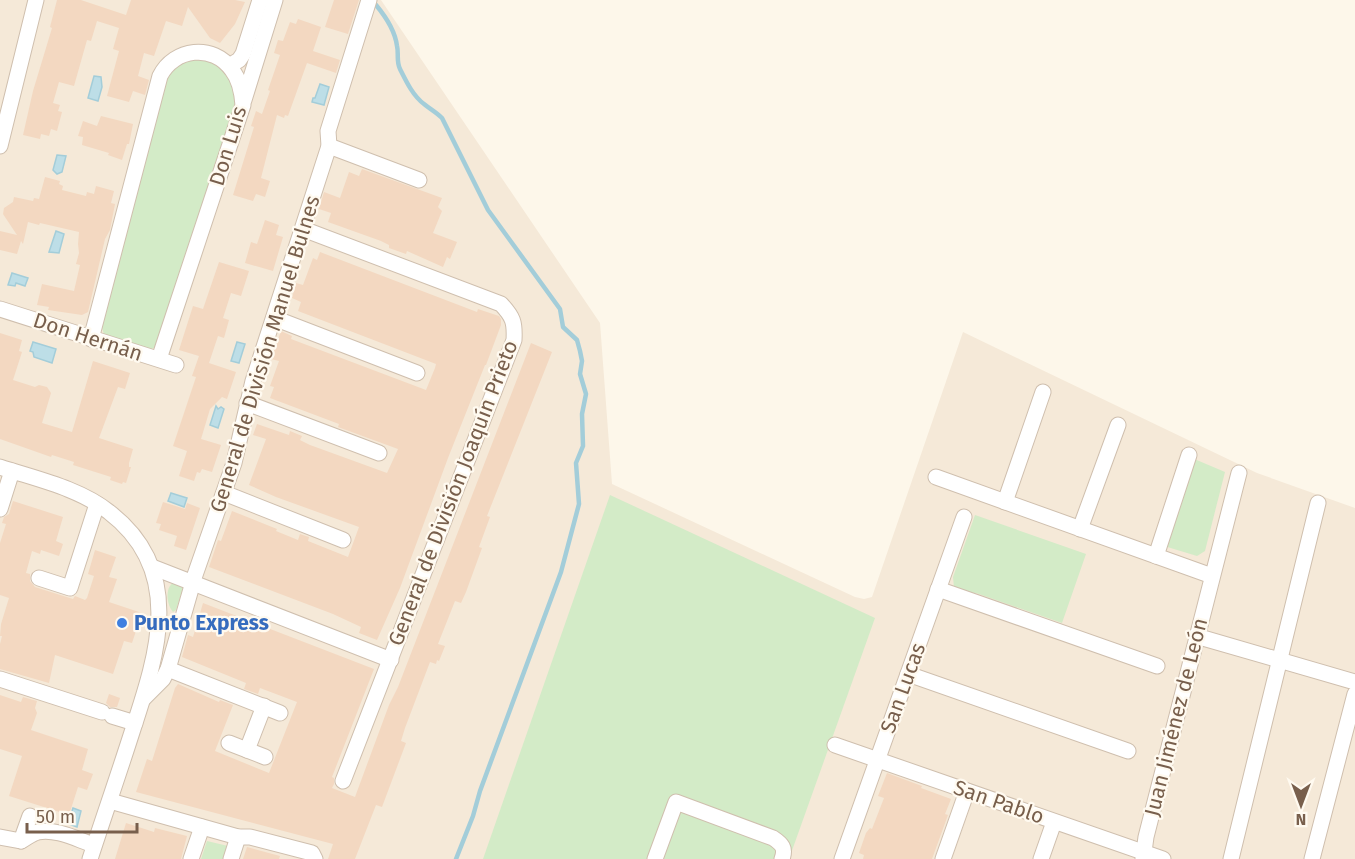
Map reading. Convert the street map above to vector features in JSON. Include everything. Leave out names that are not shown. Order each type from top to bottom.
[{"type":"street","points":[[0,146],[36,0]]},
{"type":"street","points":[[92,339],[157,82],[163,68],[178,56],[197,51],[221,59],[229,66],[239,60],[247,44],[260,0]]},
{"type":"street","points":[[243,105],[275,0]]},
{"type":"street","name":"General de División Manuel Bulnes","points":[[143,699],[155,689],[168,669],[192,583],[224,493],[241,436],[247,403],[329,146],[328,131],[369,0]]},
{"type":"street","points":[[247,44],[257,61]]},
{"type":"street","name":"Don Luis","points":[[159,359],[243,105],[238,80],[229,66]]},
{"type":"street","points":[[329,146],[419,180]]},
{"type":"street","name":"General de División Joaquín Prieto","points":[[303,229],[501,304],[511,316],[514,327],[514,340],[343,781]]},
{"type":"street","name":"Don Hernán","points":[[0,309],[176,365]]},
{"type":"street","points":[[274,318],[417,373]]},
{"type":"street","points":[[1005,502],[1043,392]]},
{"type":"street","points":[[247,403],[379,453]]},
{"type":"street","points":[[1080,529],[1118,425]]},
{"type":"street","points":[[1156,556],[1189,455]]},
{"type":"street","points":[[0,509],[6,469],[68,490],[97,504],[133,535],[152,567],[160,601],[156,654],[92,852],[57,833],[47,831],[35,833],[21,841],[0,837]]},
{"type":"street","name":"Juan Jiménez de León","points":[[1144,856],[1239,473]]},
{"type":"street","points":[[936,477],[1212,576]]},
{"type":"street","points":[[224,493],[343,540]]},
{"type":"street","points":[[1231,859],[1318,503]]},
{"type":"street","points":[[39,578],[70,588],[97,504]]},
{"type":"street","name":"San Lucas","points":[[842,859],[964,517]]},
{"type":"street","points":[[152,567],[391,660]]},
{"type":"street","points":[[938,590],[1156,666]]},
{"type":"street","points":[[1197,636],[1355,682]]},
{"type":"street","points":[[168,669],[280,713]]},
{"type":"street","points":[[908,674],[1128,751]]},
{"type":"street","points":[[0,679],[135,723]]},
{"type":"street","points":[[1312,859],[1355,694]]},
{"type":"street","points":[[247,750],[264,706]]},
{"type":"street","points":[[229,743],[265,757]]},
{"type":"street","name":"San Pablo","points":[[835,745],[1144,856],[1163,859]]},
{"type":"street","points":[[943,859],[967,791]]},
{"type":"street","points":[[110,801],[238,837],[250,837],[312,853],[315,859]]},
{"type":"street","points":[[655,859],[676,802],[773,838],[783,846],[782,859]]},
{"type":"street","points":[[21,841],[30,816]]},
{"type":"street","points":[[1041,859],[1054,822]]},
{"type":"street","points":[[192,859],[202,827]]},
{"type":"street","points":[[231,859],[238,837]]},
{"type":"shaded area","points":[[0,0],[381,0],[600,323],[612,484],[855,597],[864,599],[872,597],[963,332],[1257,473],[1355,508],[1355,859],[0,859]]},
{"type":"green space","points":[[197,56],[222,67],[232,84],[236,103],[157,346],[148,351],[104,335],[102,327],[161,88],[174,67]]},
{"type":"green space","points":[[1192,458],[1225,472],[1205,551],[1197,556],[1164,546]]},
{"type":"green space","points":[[610,495],[875,618],[789,859],[483,859]]},
{"type":"green space","points":[[975,515],[1086,554],[1062,623],[976,593],[962,592],[954,588],[953,577]]},
{"type":"green space","points":[[174,582],[183,588],[176,610],[173,612],[169,605],[168,592]]},
{"type":"green space","points":[[207,841],[228,846],[224,859],[201,859]]},
{"type":"water","points":[[94,76],[101,77],[102,87],[98,101],[88,98]]},
{"type":"water","points":[[320,84],[329,87],[324,105],[312,102]]},
{"type":"water","points":[[57,155],[66,156],[62,172],[57,174],[53,170]]},
{"type":"water","points":[[56,231],[64,234],[59,253],[49,252]]},
{"type":"water","points":[[12,273],[28,278],[25,286],[16,283],[15,286],[8,285]]},
{"type":"water","points":[[33,342],[56,349],[52,363],[34,357],[33,352],[30,351]]},
{"type":"water","points":[[237,342],[245,344],[239,363],[231,361]]},
{"type":"water","points":[[216,406],[218,409],[221,407],[224,409],[218,428],[210,425]]},
{"type":"water","points":[[171,493],[187,498],[184,507],[168,501]]},
{"type":"water","points":[[73,808],[81,811],[77,827],[66,823]]},
{"type":"building","points":[[57,0],[81,0],[126,15],[131,0],[235,0],[245,2],[235,24],[220,43],[210,38],[188,7],[182,26],[166,21],[154,56],[144,53],[138,76],[149,80],[145,95],[133,91],[129,102],[107,96],[119,51],[113,49],[119,28],[97,21],[91,41],[87,40],[74,86],[59,82],[53,103],[60,105],[58,111],[62,112],[57,131],[51,129],[49,136],[41,134],[40,139],[23,135],[33,91],[52,28],[50,27]]},
{"type":"building","points":[[334,0],[359,0],[348,34],[325,27]]},
{"type":"building","points":[[298,19],[321,27],[313,51],[340,60],[336,73],[307,63],[288,116],[285,115],[284,118],[277,115],[261,178],[270,181],[265,197],[256,194],[253,201],[233,195],[254,127],[251,126],[256,111],[262,114],[270,91],[268,90],[280,55],[274,53],[278,40],[283,41],[290,22],[296,24]]},
{"type":"building","points":[[101,116],[133,124],[129,144],[127,144],[122,160],[108,155],[109,153],[82,145],[83,137],[78,136],[83,121],[97,126]]},
{"type":"building","points":[[362,169],[442,198],[438,207],[442,211],[433,233],[457,242],[450,259],[447,257],[443,267],[407,251],[406,254],[389,248],[389,245],[381,241],[328,222],[331,213],[319,209],[324,192],[340,198],[349,172],[359,176]]},
{"type":"building","points":[[45,177],[60,181],[59,184],[63,186],[62,190],[86,196],[87,192],[94,194],[96,186],[114,191],[111,203],[115,204],[110,230],[105,239],[88,312],[82,315],[48,310],[49,307],[37,305],[42,284],[74,291],[80,265],[76,264],[79,253],[79,232],[28,222],[23,244],[21,241],[17,254],[0,250],[0,231],[17,235],[3,214],[4,208],[13,202],[14,197],[33,201],[34,198],[39,199]]},
{"type":"building","points":[[265,220],[279,225],[276,235],[283,237],[273,271],[245,263],[251,242],[257,244]]},
{"type":"building","points":[[320,252],[477,312],[478,309],[499,316],[501,319],[501,325],[486,365],[448,458],[400,588],[377,640],[359,633],[361,627],[333,614],[209,567],[218,540],[221,541],[232,511],[298,540],[300,534],[309,537],[308,541],[348,557],[359,527],[249,485],[266,439],[253,435],[257,424],[289,435],[290,431],[302,436],[300,440],[310,445],[387,473],[398,449],[270,398],[274,387],[270,386],[279,361],[271,359],[281,331],[292,336],[291,339],[426,390],[435,368],[436,364],[298,311],[301,302],[292,298],[296,283],[303,285],[313,258],[317,260]]},
{"type":"building","points":[[219,262],[249,271],[241,296],[231,293],[223,318],[229,320],[224,338],[218,336],[209,363],[236,372],[227,399],[222,397],[210,409],[201,439],[221,445],[212,472],[202,469],[200,473],[197,472],[194,481],[179,476],[187,451],[173,446],[196,377],[192,376],[199,356],[179,350],[193,306],[203,309]]},
{"type":"building","points":[[0,333],[22,340],[19,351],[22,352],[13,380],[35,387],[39,385],[47,387],[51,393],[42,423],[72,432],[93,361],[130,373],[125,389],[118,387],[99,438],[133,449],[126,483],[110,480],[111,477],[73,465],[74,462],[52,455],[51,457],[0,439]]},
{"type":"building","points":[[531,343],[552,352],[487,516],[490,517],[479,547],[482,548],[466,592],[461,603],[455,601],[438,644],[445,646],[439,661],[437,660],[436,664],[430,662],[405,728],[401,741],[406,743],[382,807],[376,805],[355,859],[328,859],[333,844],[136,792],[147,759],[152,761],[178,684],[219,702],[220,700],[233,705],[215,751],[269,773],[297,702],[260,688],[258,694],[244,689],[246,683],[182,657],[188,635],[193,637],[203,603],[374,669],[332,777],[334,784],[332,788],[355,797]]},
{"type":"building","points":[[13,501],[63,517],[56,541],[63,544],[59,556],[41,550],[40,554],[32,551],[26,573],[30,574],[30,581],[35,587],[73,599],[75,596],[85,600],[94,576],[88,574],[95,550],[116,557],[109,577],[117,579],[109,602],[142,613],[132,643],[124,641],[113,674],[55,655],[49,683],[0,669],[1,624],[9,598],[0,595],[0,543],[6,524],[2,523],[4,517],[9,514]]},
{"type":"building","points":[[163,502],[185,509],[187,503],[200,508],[186,550],[174,546],[177,536],[159,530],[161,524],[156,523]]},
{"type":"building","points":[[109,694],[120,698],[117,707],[110,707],[106,703]]},
{"type":"building","points":[[0,695],[21,702],[23,697],[37,701],[35,708],[37,713],[31,730],[88,749],[82,770],[93,774],[87,790],[78,787],[69,815],[9,796],[22,756],[0,749]]},
{"type":"building","points":[[887,773],[951,799],[945,814],[948,815],[932,859],[863,859],[864,855],[859,853],[866,833],[870,828],[872,829],[884,798],[878,796]]},
{"type":"building","points":[[126,823],[154,832],[155,828],[187,836],[181,859],[115,859]]},
{"type":"building","points":[[247,847],[280,856],[279,859],[243,859]]},
{"type":"waterway","points":[[376,5],[392,29],[398,49],[399,66],[410,88],[420,101],[442,118],[488,210],[560,309],[563,327],[577,340],[582,361],[580,374],[586,394],[582,414],[583,446],[576,463],[579,504],[561,572],[456,859]]},
{"type":"place","name":"Punto Express","points":[[122,623]]}]
